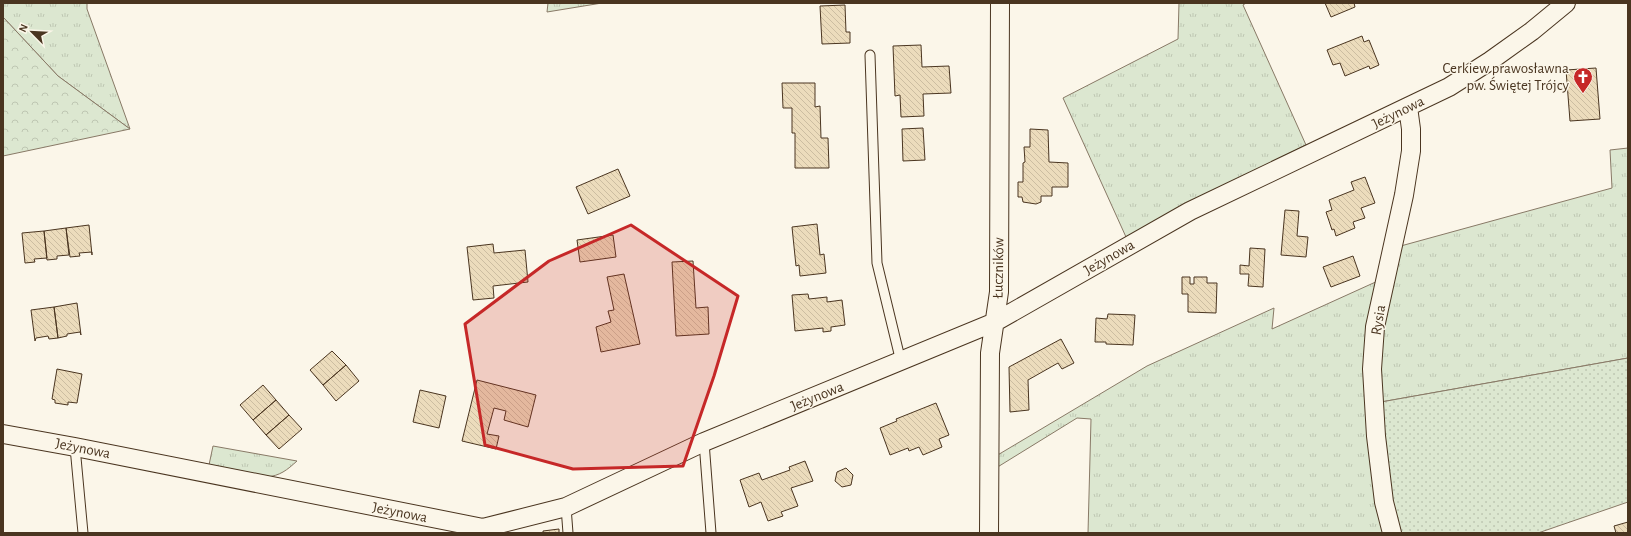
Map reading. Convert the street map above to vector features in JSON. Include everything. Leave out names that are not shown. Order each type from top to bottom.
[{"type":"street","name":"Łuczników","points":[[989,533],[990,353],[999,292],[1000,3]]},
{"type":"street","name":"Jeżynowa","points":[[3,434],[74,447],[483,531],[566,507],[704,442],[995,322],[1190,211],[1449,88],[1532,31],[1566,3]]},
{"type":"street","name":"Rysia","points":[[1392,533],[1384,502],[1380,472],[1376,436],[1372,369],[1375,327],[1404,195],[1411,151],[1411,129],[1408,107]]},
{"type":"lane","points":[[870,55],[877,263],[901,362]]},
{"type":"lane","points":[[704,442],[711,533]]},
{"type":"lane","points":[[74,447],[83,533]]},
{"type":"lane","points":[[566,507],[568,533]]},
{"type":"highlighted area","points":[[631,225],[738,296],[714,376],[683,466],[573,469],[485,445],[465,324],[549,261]]},
{"type":"green space","points":[[3,3],[87,3],[87,9],[130,129],[58,76],[3,17]]},
{"type":"green space","points":[[548,3],[602,3],[547,12]]},
{"type":"green space","points":[[1179,3],[1246,3],[1243,5],[1306,145],[1195,200],[1126,237],[1063,98],[1178,39]]},
{"type":"green space","points":[[3,17],[58,76],[130,129],[3,156]]},
{"type":"green space","points":[[1628,148],[1628,358],[1381,402],[1376,369],[1397,247],[1612,188],[1610,150]]},
{"type":"green space","points":[[1380,280],[1370,328],[1388,533],[1088,533],[1091,419],[1077,418],[996,468],[996,456],[1147,366],[1274,308],[1272,329]]},
{"type":"green space","points":[[1628,358],[1628,502],[1538,533],[1398,533],[1389,501],[1381,402]]},
{"type":"green space","points":[[213,446],[297,461],[283,472],[266,477],[209,465]]},
{"type":"building","points":[[1325,3],[1354,3],[1355,7],[1331,17]]},
{"type":"building","points":[[845,5],[846,32],[850,32],[850,43],[822,44],[820,6]]},
{"type":"building","points":[[1362,36],[1364,42],[1369,40],[1379,65],[1370,69],[1369,66],[1345,76],[1340,63],[1333,65],[1327,50]]},
{"type":"building","points":[[921,45],[922,67],[949,66],[951,93],[923,94],[924,116],[901,117],[900,95],[895,96],[893,46]]},
{"type":"building","name":"Cerkiew prawosławna pw. Świętej Trójcy","points":[[1596,68],[1600,119],[1570,121],[1566,70]]},
{"type":"building","points":[[782,83],[815,83],[815,107],[820,106],[821,138],[828,138],[829,168],[795,168],[795,133],[792,133],[792,108],[783,108]]},
{"type":"building","points":[[923,128],[925,160],[903,161],[902,129]]},
{"type":"building","points":[[1030,129],[1048,130],[1049,162],[1068,163],[1068,187],[1052,187],[1052,196],[1041,196],[1041,202],[1036,204],[1023,202],[1022,197],[1018,197],[1018,182],[1023,182],[1023,163],[1025,162],[1024,147],[1030,147]]},
{"type":"building","points":[[618,169],[630,196],[588,214],[576,187]]},
{"type":"building","points":[[1365,177],[1375,203],[1361,208],[1365,218],[1353,222],[1355,228],[1336,236],[1334,229],[1332,230],[1326,212],[1332,210],[1329,200],[1354,190],[1351,182]]},
{"type":"building","points":[[1285,210],[1299,211],[1297,236],[1308,237],[1306,257],[1281,255]]},
{"type":"building","points":[[817,224],[820,255],[824,254],[826,273],[800,276],[799,265],[796,266],[792,227]]},
{"type":"building","points":[[89,225],[92,252],[79,253],[80,256],[70,257],[66,228]]},
{"type":"building","points":[[66,228],[69,255],[57,256],[57,259],[47,260],[44,231]]},
{"type":"building","points":[[44,231],[47,258],[34,259],[35,262],[25,263],[22,233]]},
{"type":"building","points":[[613,235],[616,257],[580,262],[577,240]]},
{"type":"building","points":[[493,244],[494,253],[525,250],[528,282],[493,286],[494,298],[473,300],[467,247]]},
{"type":"building","points":[[1250,248],[1265,249],[1263,287],[1248,286],[1249,274],[1240,274],[1240,265],[1249,266]]},
{"type":"building","points":[[1353,256],[1360,276],[1331,287],[1323,267]]},
{"type":"building","points":[[693,261],[696,308],[708,307],[709,334],[676,336],[672,262]]},
{"type":"building","points":[[624,274],[640,344],[601,352],[596,327],[611,322],[608,311],[614,310],[607,277]]},
{"type":"building","points":[[1182,277],[1190,277],[1190,284],[1194,284],[1194,277],[1207,277],[1207,283],[1217,283],[1216,313],[1188,312],[1188,294],[1182,294]]},
{"type":"building","points":[[808,294],[809,299],[827,297],[827,302],[842,300],[845,325],[831,327],[831,331],[823,332],[823,328],[795,331],[792,295]]},
{"type":"building","points":[[77,303],[81,335],[80,332],[67,334],[67,336],[58,338],[54,307]]},
{"type":"building","points":[[54,307],[58,338],[49,339],[48,336],[36,338],[35,341],[31,310]]},
{"type":"building","points":[[1108,314],[1135,315],[1133,345],[1095,342],[1096,318],[1107,319]]},
{"type":"building","points":[[1061,339],[1074,363],[1062,369],[1058,363],[1028,380],[1029,410],[1010,412],[1009,367]]},
{"type":"building","points":[[332,351],[346,365],[323,385],[310,370]]},
{"type":"building","points":[[346,365],[359,381],[336,401],[323,385]]},
{"type":"building","points":[[57,369],[82,374],[77,403],[68,402],[68,405],[55,403],[55,400],[52,399]]},
{"type":"building","points":[[477,380],[536,395],[528,427],[504,420],[506,411],[494,408],[487,434],[499,436],[496,449],[462,441]]},
{"type":"building","points":[[263,385],[276,400],[253,420],[240,405]]},
{"type":"building","points":[[420,390],[446,396],[439,428],[413,422]]},
{"type":"building","points":[[276,400],[289,415],[266,435],[253,420]]},
{"type":"building","points":[[936,403],[949,435],[939,439],[942,447],[923,455],[919,447],[909,451],[908,448],[890,455],[880,428],[897,421],[896,419]]},
{"type":"building","points":[[289,415],[302,429],[279,449],[266,435]]},
{"type":"building","points":[[805,461],[813,481],[791,488],[798,506],[781,512],[783,516],[768,521],[761,502],[749,507],[740,480],[759,473],[762,480],[790,470],[789,467]]},
{"type":"building","points":[[846,468],[853,475],[851,485],[842,487],[835,481],[837,472]]},
{"type":"building","points":[[1628,522],[1628,533],[1616,533],[1614,526]]},
{"type":"building","points":[[559,529],[559,533],[543,533],[543,531]]},
{"type":"place","name":"Cerkiew prawosławna pw. Świętej Trójcy","points":[[1583,94]]}]
